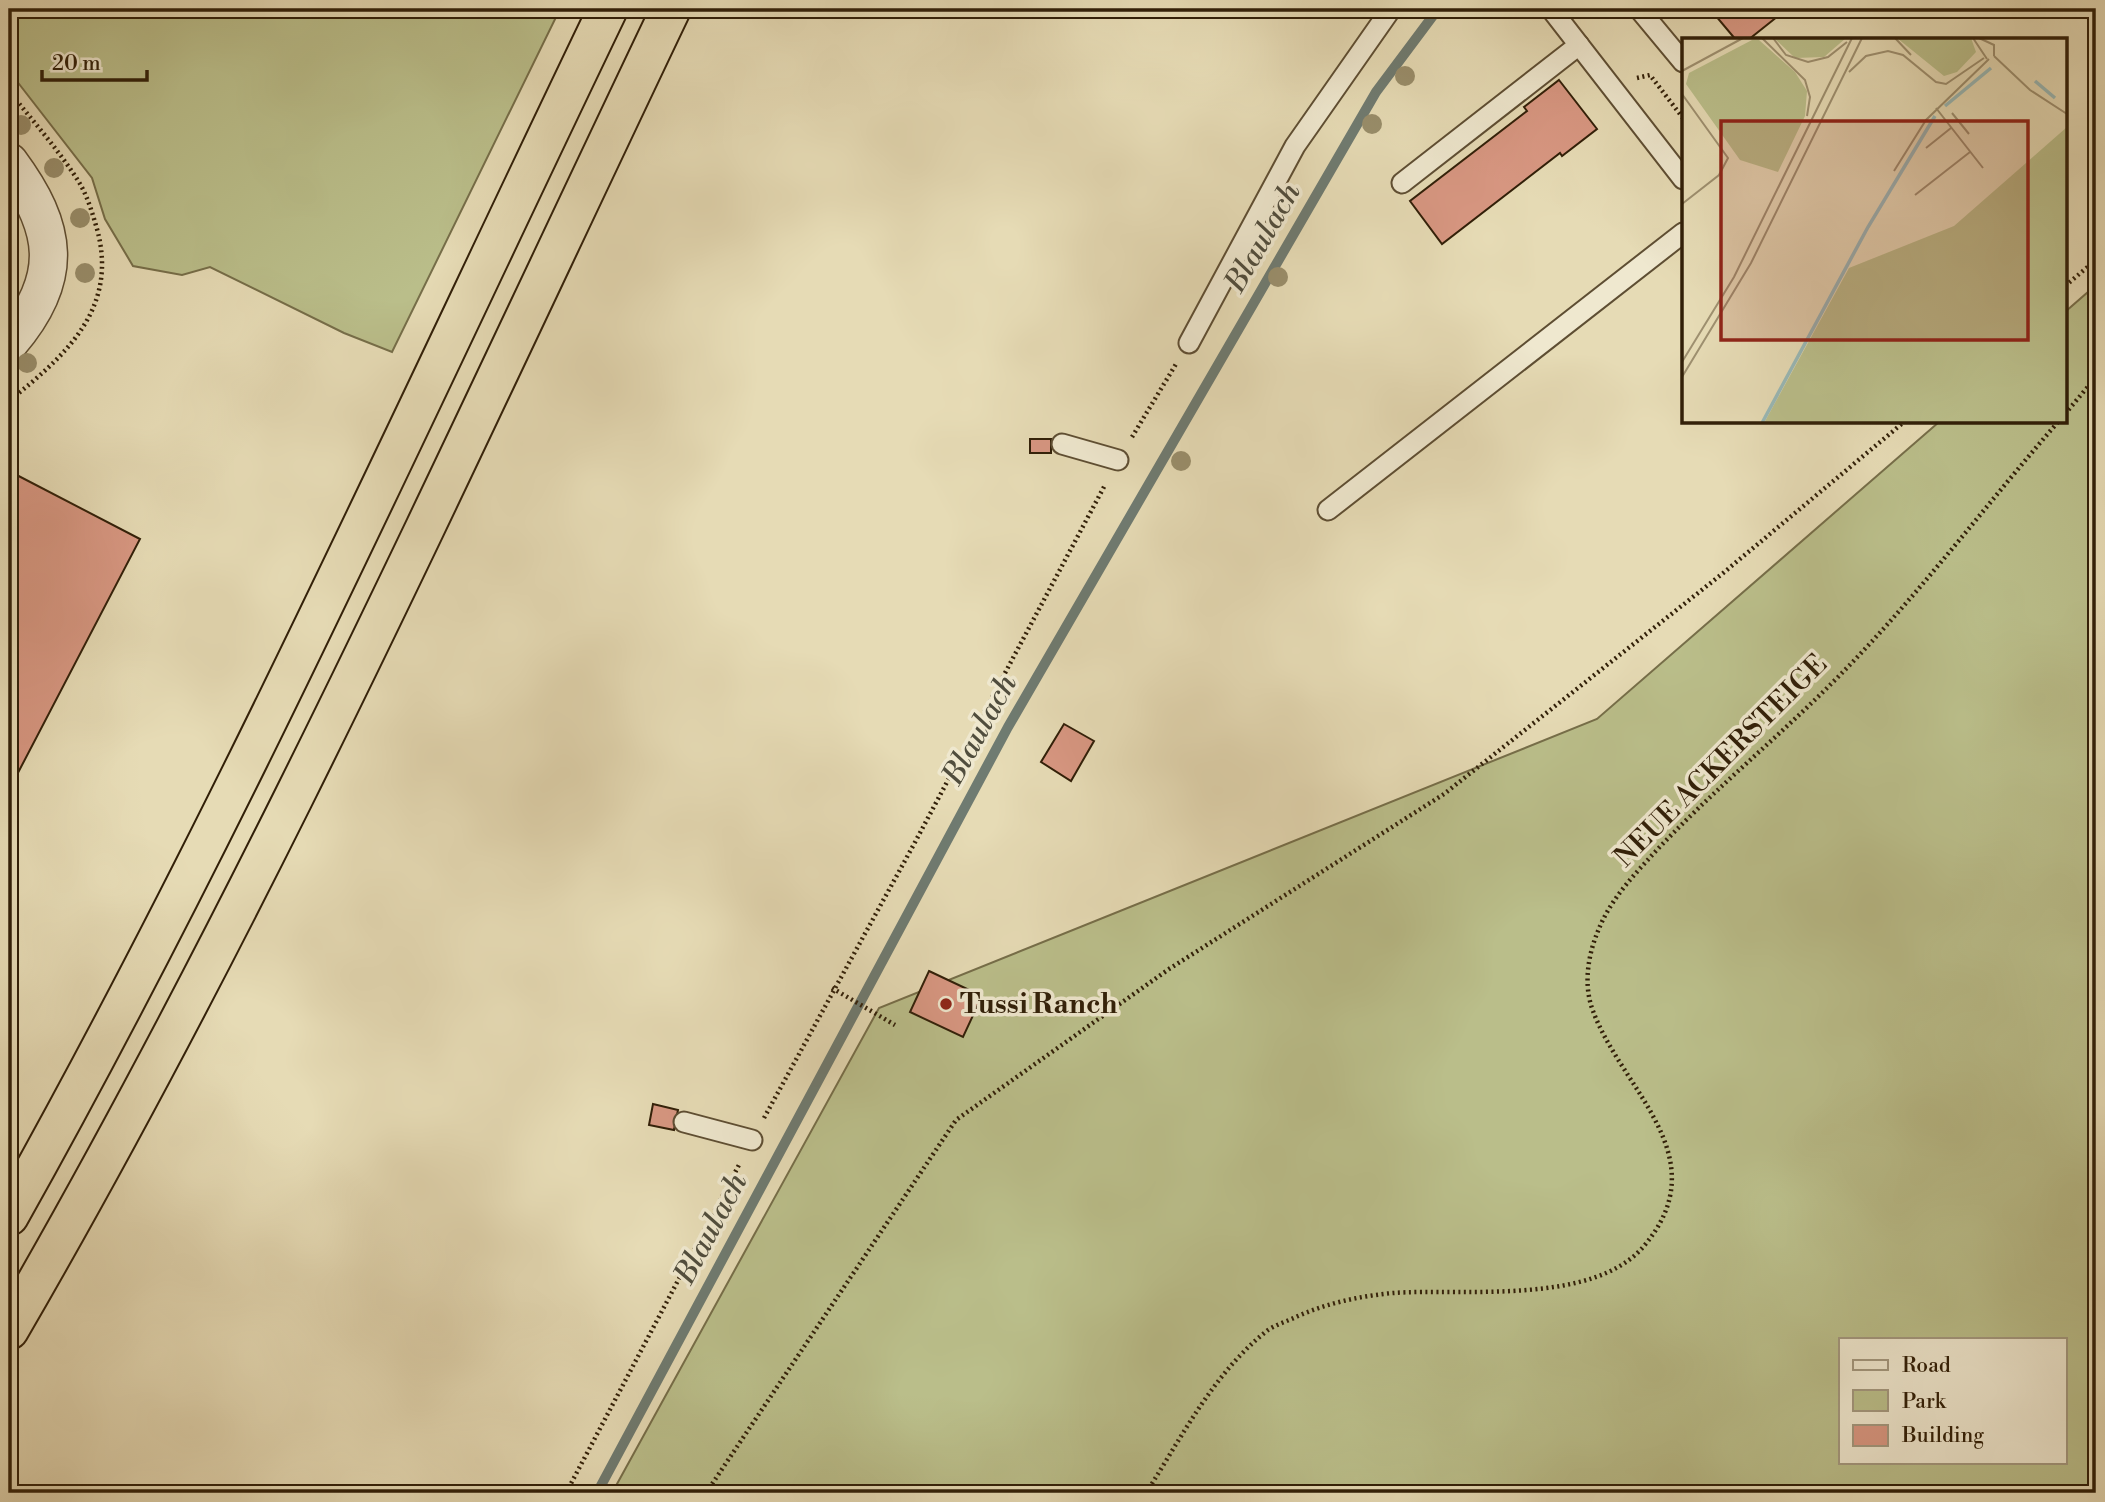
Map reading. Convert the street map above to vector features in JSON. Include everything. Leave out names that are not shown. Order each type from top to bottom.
[{"type":"highway","points":[[9,1330],[109,1154],[249,889],[365,654],[671,9]]},
{"type":"highway","points":[[9,1216],[135,985],[289,680],[600,17]]},
{"type":"street","points":[[9,162],[29,188],[44,221],[51,256],[39,300],[27,322],[9,343]]},
{"type":"lane","points":[[1189,343],[1295,146],[1391,9]]},
{"type":"lane","points":[[1551,9],[1682,178]]},
{"type":"lane","points":[[1639,9],[1682,61]]},
{"type":"lane","points":[[1402,183],[1578,45]]},
{"type":"lane","points":[[1328,510],[1682,234]]},
{"type":"lane","points":[[1062,444],[1118,460]]},
{"type":"lane","points":[[684,1122],[729,1137],[752,1140]]},
{"type":"path","points":[[2066,285],[2096,260]]},
{"type":"path","points":[[566,1493],[832,988],[913,846],[1118,460],[1189,343]]},
{"type":"path","points":[[2066,413],[2096,377]]},
{"type":"path","points":[[706,1493],[956,1120],[1169,969],[1444,794],[1722,574],[1901,424]]},
{"type":"path","name":"NEUE ACKERSTEIGE","points":[[1146,1493],[1224,1374],[1270,1329],[1326,1304],[1390,1293],[1540,1290],[1598,1276],[1640,1251],[1656,1231],[1668,1204],[1672,1174],[1665,1143],[1653,1112],[1592,1009],[1587,969],[1598,931],[1615,898],[1636,873],[1686,818],[1838,677],[1909,599],[2056,424]]},
{"type":"path","points":[[832,988],[895,1025]]},
{"type":"green space","points":[[9,9],[560,9],[392,352],[344,333],[210,267],[182,275],[133,266],[105,219],[92,178],[9,71]]},
{"type":"green space","points":[[2096,285],[2096,1493],[612,1493],[879,1008],[1597,719],[1937,424],[2066,424],[2066,311]]},
{"type":"building","points":[[1710,9],[1787,9],[1751,38],[1734,38]]},
{"type":"building","points":[[1559,80],[1597,129],[1562,156],[1560,153],[1442,244],[1410,201],[1527,111],[1524,107]]},
{"type":"building","points":[[1030,439],[1051,439],[1051,453],[1030,453]]},
{"type":"building","points":[[9,471],[140,539],[9,790]]},
{"type":"building","points":[[1064,724],[1094,741],[1071,781],[1041,762]]},
{"type":"building","name":"Tussi Ranch","points":[[929,971],[982,996],[963,1037],[910,1012]]},
{"type":"building","points":[[653,1104],[678,1110],[674,1130],[649,1125]]},
{"type":"waterway","name":"Blaulach","points":[[597,1493],[1008,727],[1376,92],[1438,9]]},
{"type":"place","name":"Tussi Ranch","points":[[946,1004]]}]
